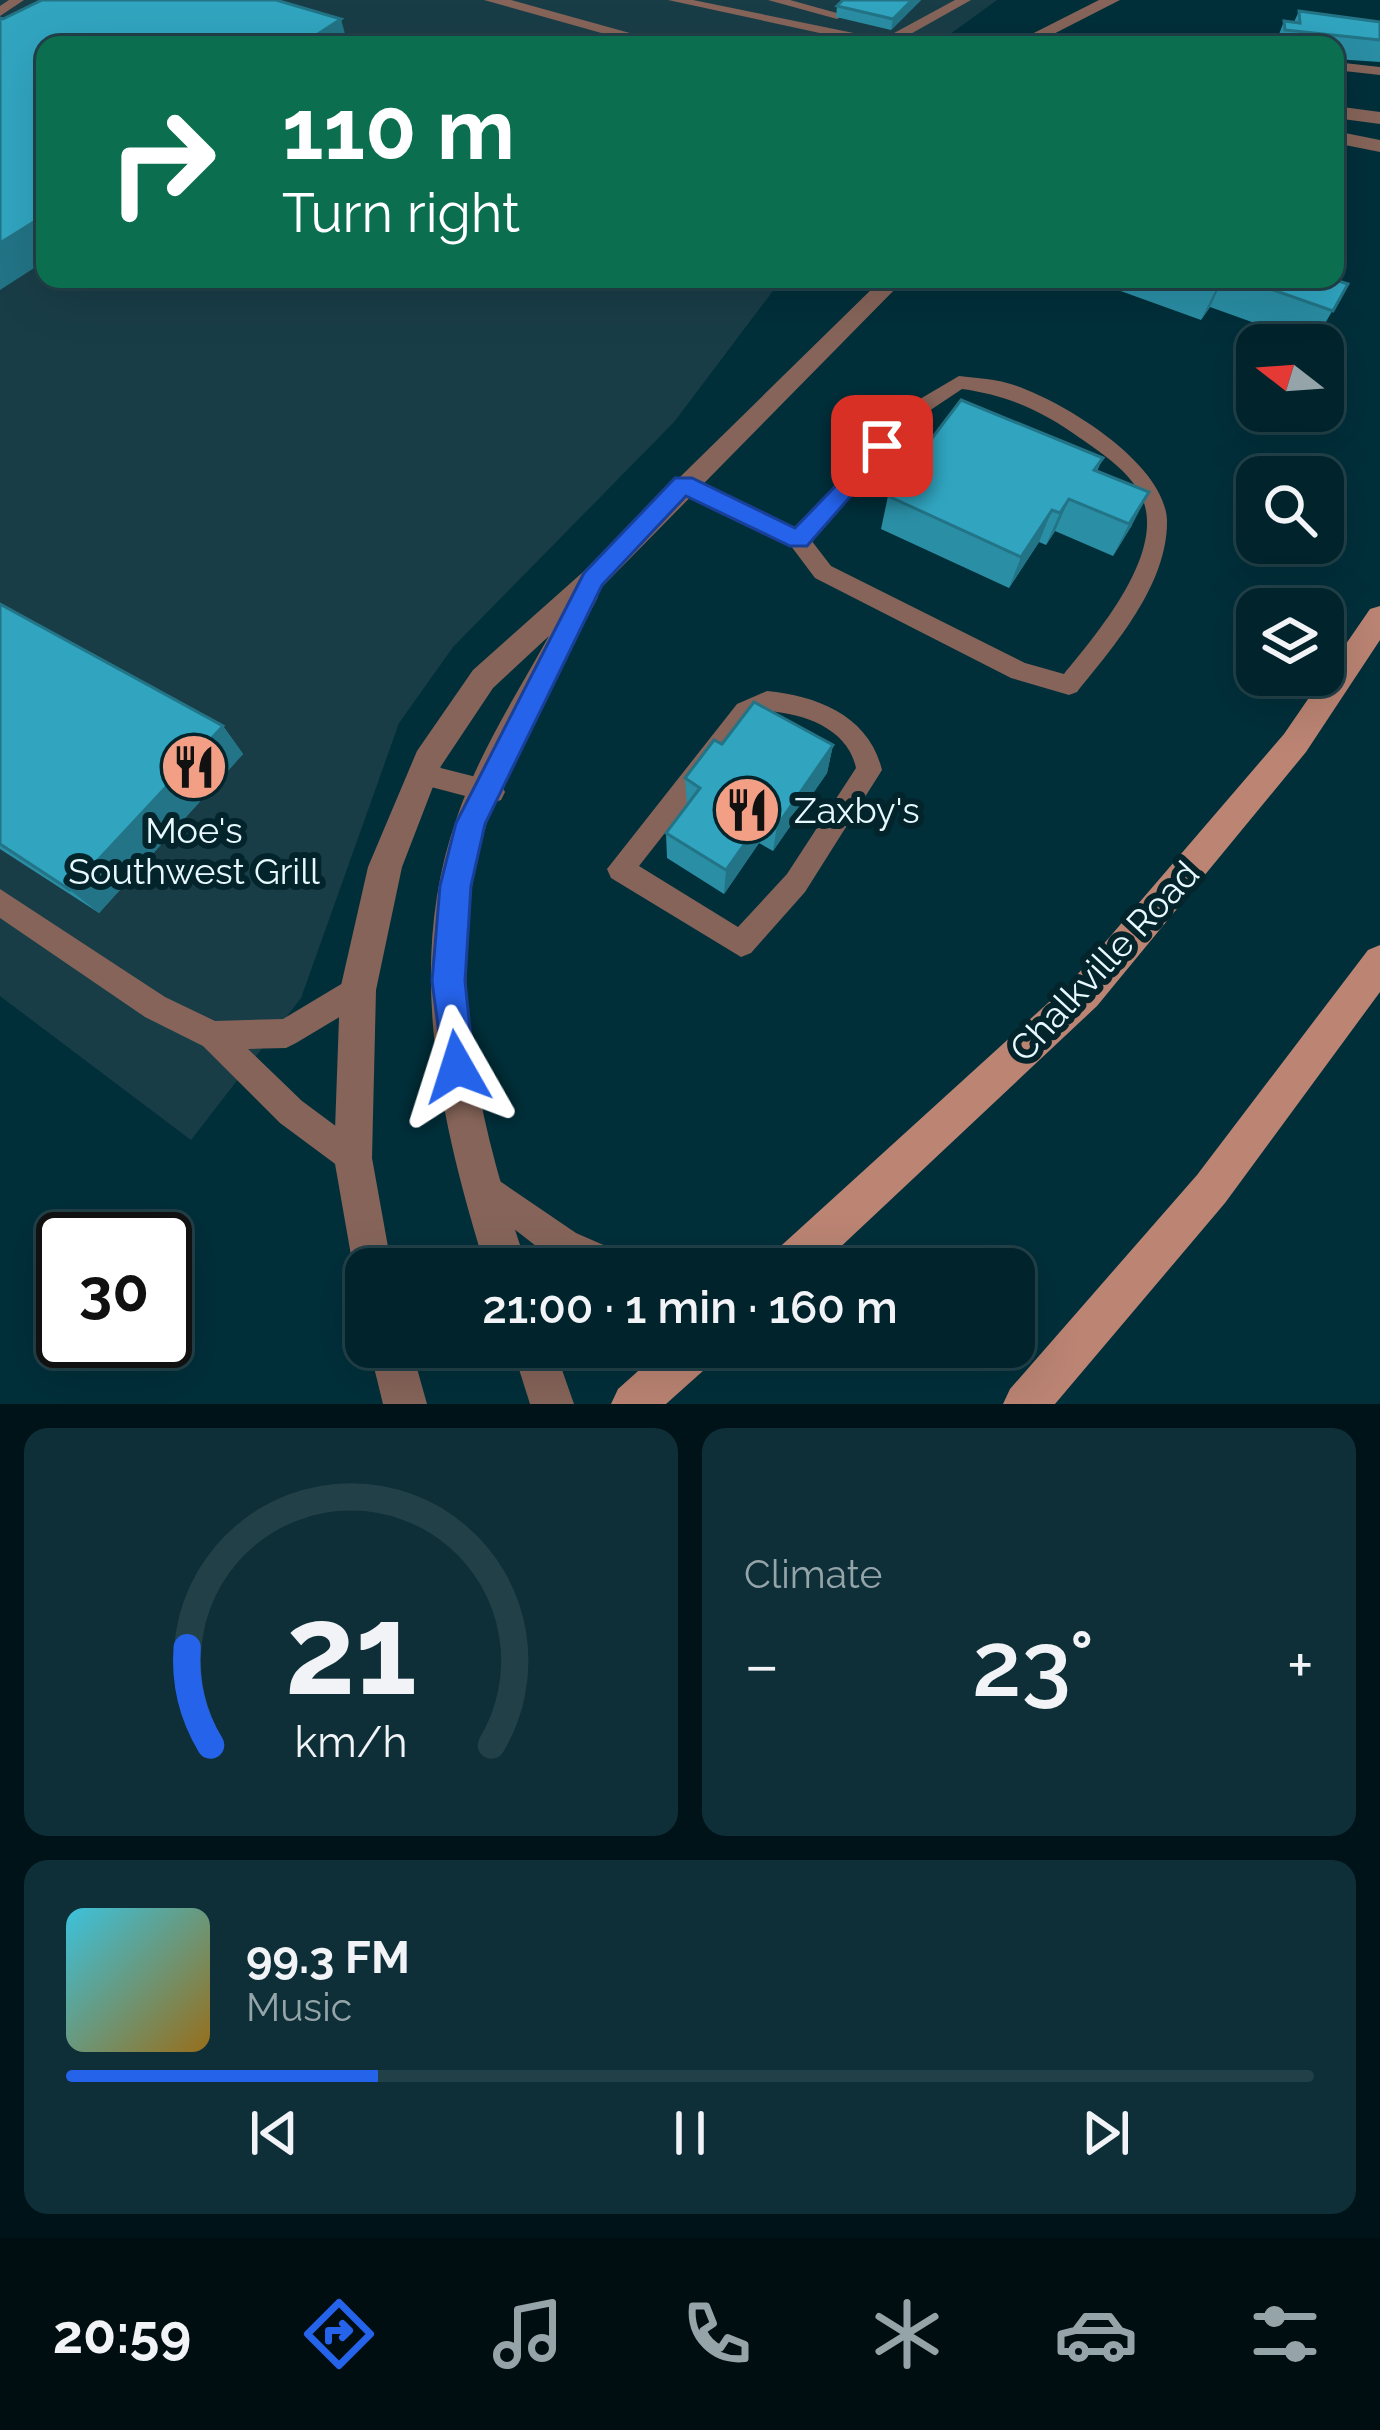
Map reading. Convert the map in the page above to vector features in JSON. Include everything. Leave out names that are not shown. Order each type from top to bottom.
[{"type":"main road","name":"Chalkville Road","points":[[810,1248],[1084,994],[1295,743],[1380,617]]},
{"type":"main road","points":[[1025,1404],[1137,1284],[1280,1105],[1380,962]]},
{"type":"main road","points":[[633,1404],[674,1368]]},
{"type":"street","points":[[492,0],[630,36]]},
{"type":"street","points":[[1038,36],[1112,0]]},
{"type":"street","points":[[1344,113],[1380,118]]},
{"type":"street","points":[[1344,139],[1380,146]]},
{"type":"street","points":[[368,1248],[353,1158],[358,990],[385,867],[421,774],[483,679],[593,579],[683,484],[751,426],[885,288]]},
{"type":"street","points":[[501,1248],[462,1110],[448,981],[455,886],[488,791],[593,579]]},
{"type":"street","points":[[396,1368],[405,1404]]},
{"type":"street","points":[[540,1368],[552,1404]]},
{"type":"lane","points":[[0,12],[18,0]]},
{"type":"lane","points":[[674,0],[848,36]]},
{"type":"lane","points":[[748,12],[762,0]]},
{"type":"lane","points":[[774,0],[840,12]]},
{"type":"lane","points":[[806,4],[812,16],[907,24]]},
{"type":"lane","points":[[888,36],[952,6]]},
{"type":"lane","points":[[1344,67],[1380,71]]},
{"type":"lane","points":[[683,484],[799,540],[823,572],[1019,671],[1069,685],[1129,613],[1158,521],[1152,493],[1099,439],[1010,390],[959,382],[910,414],[799,540]]},
{"type":"lane","points":[[767,700],[794,701],[850,732],[868,752],[868,770],[796,883],[741,944],[620,869],[746,711],[767,700]]},
{"type":"lane","points":[[421,774],[488,791]]},
{"type":"lane","points":[[0,902],[154,1007],[213,1036],[291,1112],[353,1158]]},
{"type":"lane","points":[[213,1036],[286,1033],[358,990]]},
{"type":"lane","points":[[481,1184],[535,1229],[567,1248]]},
{"type":"shaded area","points":[[0,0],[997,0],[947,36],[36,36],[36,288],[775,288],[674,422],[453,647],[399,723],[301,998],[191,1140],[0,996]]},
{"type":"building","points":[[42,0],[276,0],[341,19],[315,36],[36,36],[36,221],[0,243],[3,19]]},
{"type":"building","points":[[843,0],[912,0],[893,19],[837,6]]},
{"type":"building","points":[[1299,11],[1380,22],[1380,40],[1285,30],[1284,21],[1300,23]]},
{"type":"building","points":[[1344,283],[1348,284],[1333,311],[1268,288],[1344,288]]},
{"type":"building","points":[[961,400],[1103,458],[1094,470],[1149,492],[1129,524],[1069,499],[1060,513],[1052,510],[1021,557],[888,496]]},
{"type":"building","points":[[0,604],[223,726],[70,890],[0,844]]},
{"type":"building","name":"Zaxby's","points":[[754,702],[833,745],[777,826],[763,818],[726,870],[666,833],[700,788],[685,778],[714,740],[722,744]]},
{"type":"place","name":"Moe's Southwest Grill","points":[[194,767]]},
{"type":"place","name":"Zaxby's","points":[[747,810]]},
{"type":"route","points":[[457,1067],[448,981],[455,886],[471,823],[593,579],[683,484],[799,540],[882,446]]}]
